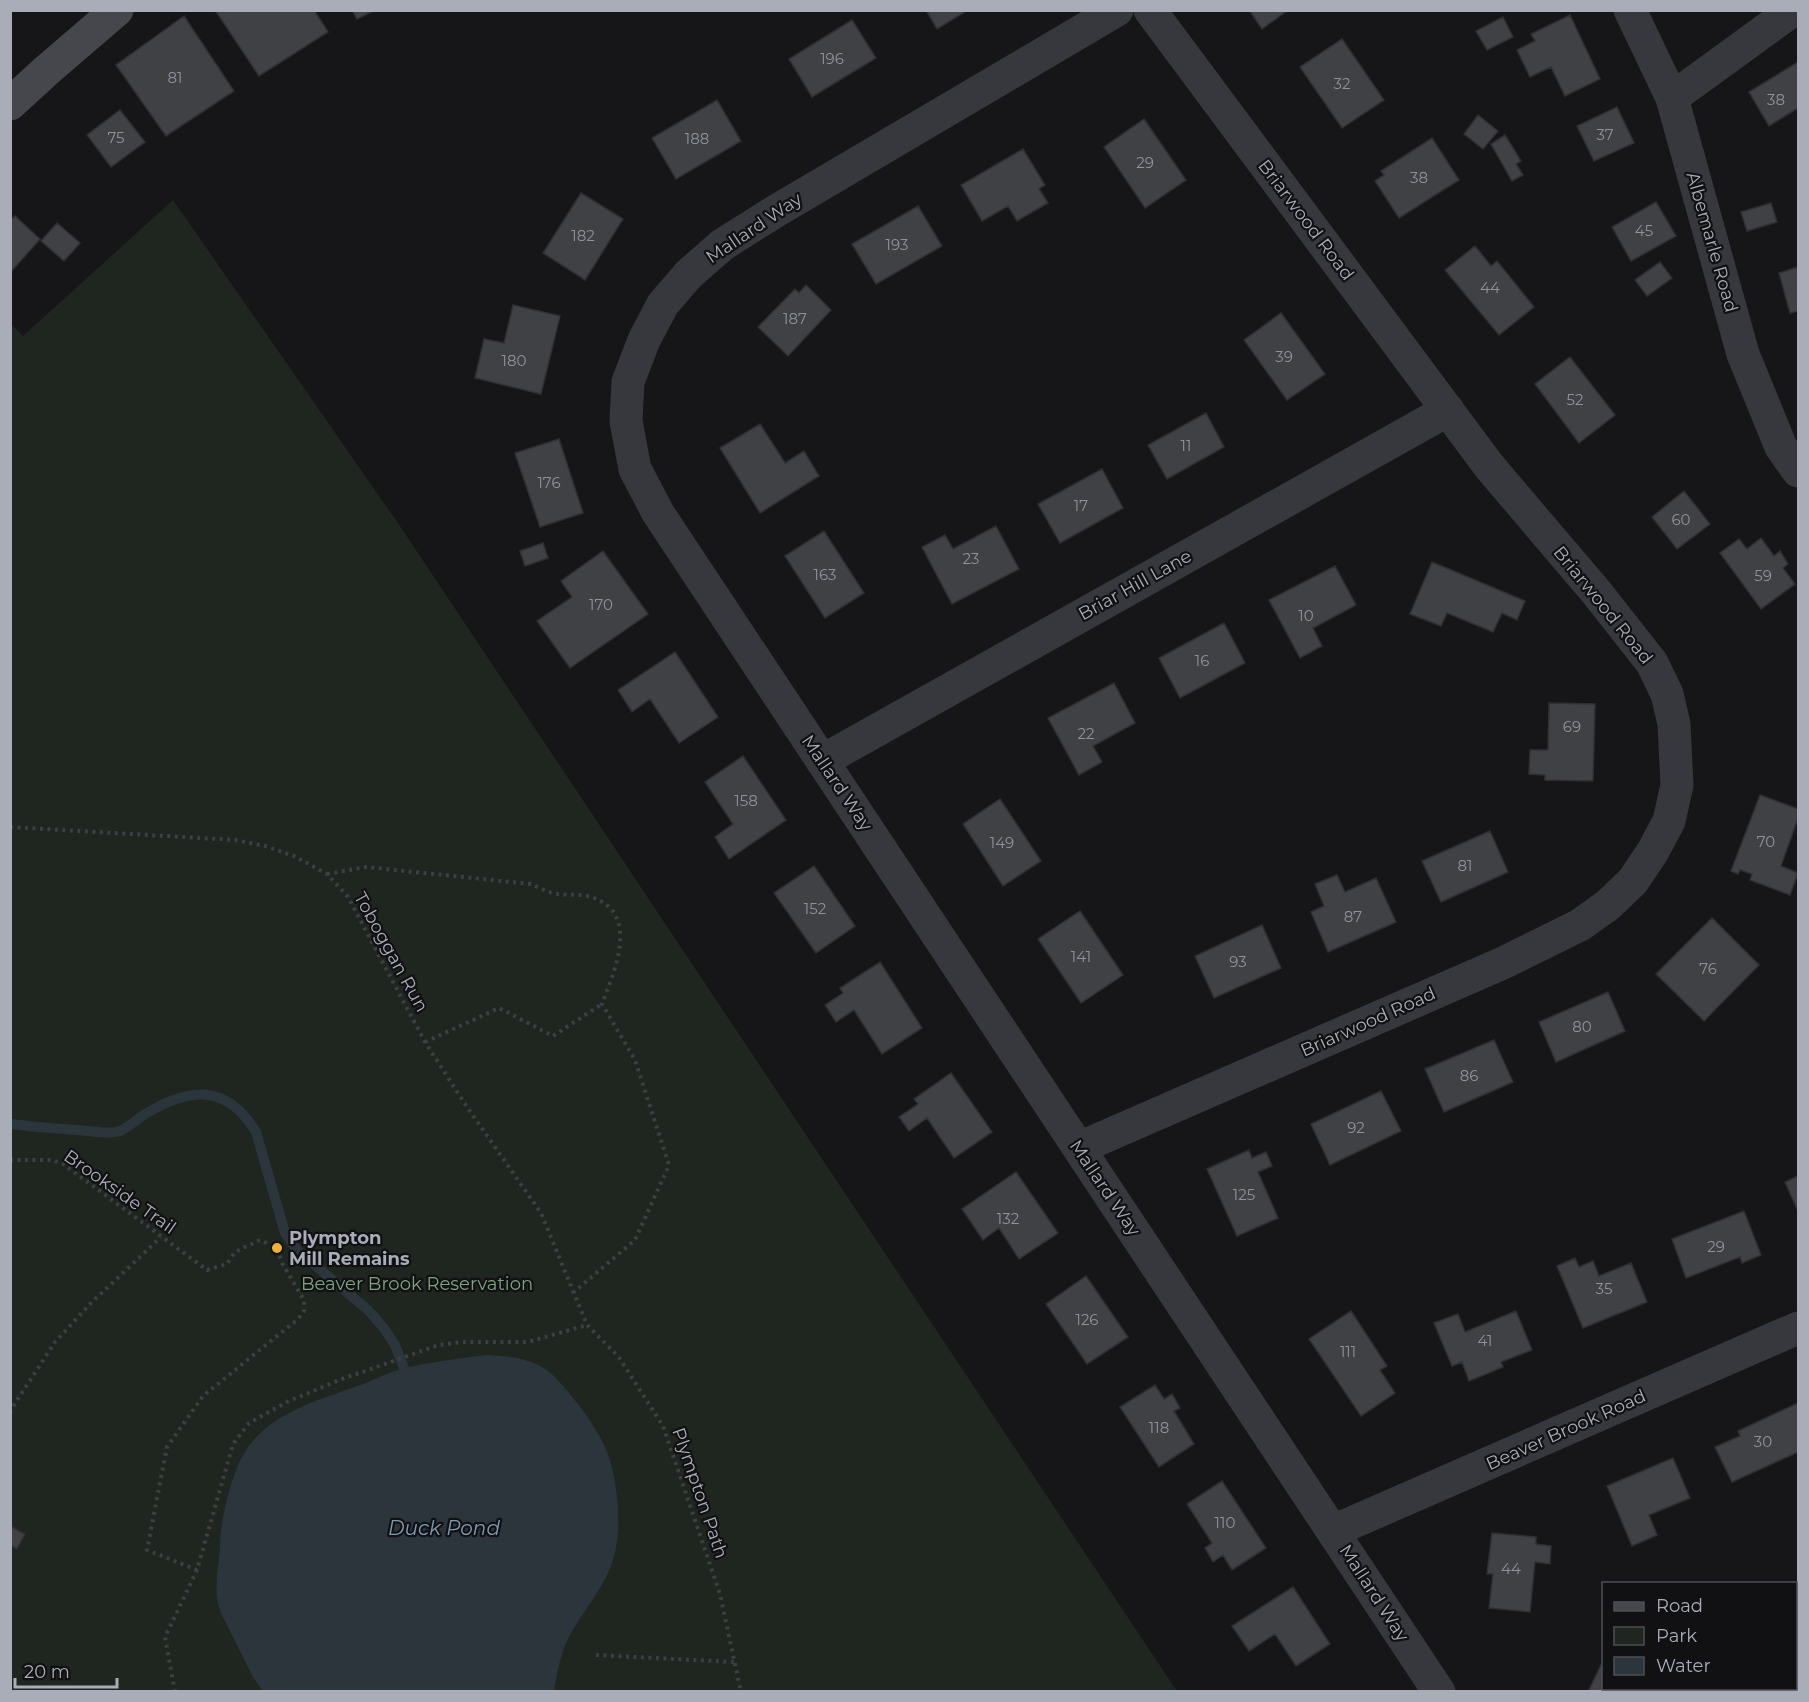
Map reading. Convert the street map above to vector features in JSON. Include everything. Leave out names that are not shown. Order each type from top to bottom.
[{"type":"main road","points":[[10,104],[117,10]]},
{"type":"street","name":"Mallard Way","points":[[1117,10],[776,211],[722,245],[689,274],[663,304],[644,340],[628,382],[626,421],[635,469],[658,513],[1439,1692]]},
{"type":"street","name":"Briarwood Road","points":[[1079,1148],[1503,963],[1580,925],[1608,905],[1633,881],[1669,821],[1677,785],[1674,724],[1667,694],[1652,663],[1597,593],[1489,466],[1150,10]]},
{"type":"street","name":"Albemarle Road","points":[[1630,10],[1672,98],[1743,354],[1781,447],[1798,471]]},
{"type":"street","points":[[1672,98],[1793,10]]},
{"type":"street","name":"Briar Hill Lane","points":[[822,761],[1448,410]]},
{"type":"street","name":"Beaver Brook Road","points":[[1333,1531],[1798,1328]]},
{"type":"path","name":"Toboggan Run","points":[[10,827],[235,840],[285,853],[327,874],[348,897],[425,1042],[466,1107],[542,1213],[587,1325]]},
{"type":"path","points":[[327,874],[366,867],[531,884],[552,893],[593,898],[612,908],[621,928],[617,963],[602,1004],[553,1036],[499,1008],[425,1042]]},
{"type":"path","points":[[574,1292],[635,1240],[669,1165],[635,1060],[602,1004]]},
{"type":"path","name":"Brookside Trail","points":[[10,1161],[52,1160],[63,1164],[207,1270],[227,1264],[235,1252],[260,1240],[277,1248],[282,1263],[304,1300],[304,1311],[298,1319],[203,1396],[167,1447],[147,1550],[197,1570]]},
{"type":"path","points":[[10,1413],[55,1342],[91,1303],[161,1238]]},
{"type":"path","points":[[175,1692],[165,1637],[197,1570],[233,1444],[249,1423],[289,1401],[342,1379],[439,1345],[462,1342],[528,1342],[587,1325]]},
{"type":"path","name":"Plympton Path","points":[[587,1325],[618,1356],[663,1426],[720,1594],[741,1692]]},
{"type":"path","points":[[10,1458],[10,1468]]},
{"type":"path","points":[[596,1655],[734,1662]]},
{"type":"green space","name":"Beaver Brook Reservation","points":[[173,200],[400,526],[1177,1691],[11,1691],[11,324],[23,336]]},
{"type":"water","name":"Duck Pond","points":[[486,1355],[526,1360],[555,1377],[595,1428],[605,1447],[613,1473],[618,1503],[618,1533],[613,1560],[604,1581],[565,1645],[554,1691],[263,1691],[253,1677],[221,1613],[217,1596],[219,1555],[225,1510],[236,1470],[246,1450],[257,1437],[283,1416],[315,1401],[400,1369]]},
{"type":"building","points":[[215,10],[314,10],[328,32],[259,76]]},
{"type":"building","points":[[352,10],[375,10],[357,19]]},
{"type":"building","points":[[926,10],[968,10],[937,29]]},
{"type":"building","points":[[1249,10],[1288,10],[1262,29]]},
{"type":"building","points":[[1570,15],[1600,79],[1565,96],[1551,67],[1530,77],[1517,50],[1535,41],[1531,34]]},
{"type":"building","points":[[184,16],[234,91],[166,136],[116,65]]},
{"type":"building","points":[[1503,17],[1513,37],[1487,50],[1476,31]]},
{"type":"building","points":[[852,20],[876,58],[812,97],[789,59]]},
{"type":"building","points":[[1342,39],[1384,100],[1342,128],[1300,67]]},
{"type":"building","points":[[1798,62],[1798,108],[1769,126],[1749,92]]},
{"type":"building","points":[[717,100],[741,141],[676,179],[652,138]]},
{"type":"building","points":[[1617,107],[1634,143],[1594,161],[1577,126]]},
{"type":"building","points":[[120,110],[145,142],[111,167],[87,135]]},
{"type":"building","points":[[1478,115],[1498,131],[1483,149],[1464,134]]},
{"type":"building","points":[[1144,119],[1186,180],[1145,208],[1104,147]]},
{"type":"building","points":[[1505,135],[1521,161],[1516,164],[1523,175],[1512,181],[1491,144]]},
{"type":"building","points":[[1432,138],[1459,180],[1399,218],[1375,181],[1384,175],[1381,171]]},
{"type":"building","points":[[1023,149],[1045,185],[1039,189],[1048,203],[1017,221],[1008,206],[982,221],[961,185]]},
{"type":"building","points":[[581,193],[623,219],[585,280],[543,253]]},
{"type":"building","points":[[1656,202],[1676,236],[1631,261],[1612,227]]},
{"type":"building","points":[[1771,203],[1777,222],[1747,231],[1741,212]]},
{"type":"building","points":[[918,206],[942,246],[876,284],[852,244]]},
{"type":"building","points":[[15,216],[40,239],[10,273],[10,220]]},
{"type":"building","points":[[57,223],[80,243],[64,261],[41,241]]},
{"type":"building","points":[[1475,246],[1491,266],[1497,261],[1534,307],[1499,335],[1445,270]]},
{"type":"building","points":[[1660,262],[1672,278],[1647,296],[1635,280]]},
{"type":"building","points":[[1798,267],[1798,311],[1790,313],[1779,273]]},
{"type":"building","points":[[806,285],[831,310],[788,356],[758,327],[795,289],[799,293]]},
{"type":"building","points":[[513,305],[560,316],[541,394],[475,378],[484,339],[504,343]]},
{"type":"building","points":[[1281,313],[1325,374],[1287,400],[1244,340]]},
{"type":"building","points":[[1570,357],[1615,415],[1579,443],[1535,384]]},
{"type":"building","points":[[1206,413],[1224,447],[1167,479],[1148,445]]},
{"type":"building","points":[[760,424],[785,463],[804,451],[819,476],[760,513],[720,448]]},
{"type":"building","points":[[559,439],[583,513],[540,527],[515,453]]},
{"type":"building","points":[[1102,469],[1123,508],[1060,543],[1038,504]]},
{"type":"building","points":[[1684,491],[1710,524],[1677,549],[1652,517]]},
{"type":"building","points":[[996,526],[1019,569],[952,604],[922,547],[945,535],[953,549]]},
{"type":"building","points":[[824,531],[864,593],[825,618],[785,556]]},
{"type":"building","points":[[1761,538],[1774,556],[1780,551],[1788,564],[1783,568],[1795,584],[1761,609],[1720,553],[1739,539],[1747,549]]},
{"type":"building","points":[[543,543],[548,558],[525,566],[520,551]]},
{"type":"building","points":[[603,551],[648,614],[570,668],[537,621],[572,597],[561,581]]},
{"type":"building","points":[[1432,562],[1525,601],[1517,620],[1502,613],[1493,632],[1447,613],[1441,626],[1410,614]]},
{"type":"building","points":[[1335,566],[1356,605],[1313,628],[1322,646],[1300,658],[1269,600]]},
{"type":"building","points":[[1224,623],[1245,663],[1180,698],[1159,658]]},
{"type":"building","points":[[675,652],[718,717],[679,743],[650,699],[632,712],[618,690]]},
{"type":"building","points":[[1114,683],[1135,723],[1093,746],[1102,762],[1079,775],[1048,718]]},
{"type":"building","points":[[1549,703],[1595,704],[1593,781],[1545,780],[1545,775],[1529,774],[1530,750],[1548,750]]},
{"type":"building","points":[[743,756],[786,820],[729,859],[715,837],[733,824],[705,782]]},
{"type":"building","points":[[1760,795],[1798,809],[1798,818],[1781,866],[1798,873],[1790,895],[1750,880],[1752,874],[1740,870],[1738,874],[1731,871]]},
{"type":"building","points":[[1000,799],[1041,861],[1003,886],[963,824]]},
{"type":"building","points":[[1490,831],[1508,872],[1441,902],[1422,861]]},
{"type":"building","points":[[814,866],[855,926],[816,953],[774,893]]},
{"type":"building","points":[[1337,875],[1345,892],[1376,878],[1396,922],[1328,952],[1311,912],[1324,906],[1315,884]]},
{"type":"building","points":[[1080,911],[1123,975],[1081,1003],[1038,939]]},
{"type":"building","points":[[1712,918],[1759,965],[1704,1021],[1656,974]]},
{"type":"building","points":[[1262,925],[1281,968],[1214,998],[1195,956]]},
{"type":"building","points":[[880,962],[922,1028],[882,1054],[854,1010],[836,1022],[825,1005],[843,993],[840,988]]},
{"type":"building","points":[[1608,992],[1625,1031],[1556,1062],[1539,1022]]},
{"type":"building","points":[[1494,1040],[1513,1082],[1444,1112],[1425,1069]]},
{"type":"building","points":[[951,1073],[992,1132],[954,1158],[927,1118],[909,1131],[899,1117],[918,1104],[914,1099]]},
{"type":"building","points":[[1381,1091],[1401,1131],[1330,1165],[1311,1124]]},
{"type":"building","points":[[1249,1150],[1252,1158],[1266,1152],[1272,1166],[1258,1172],[1278,1218],[1237,1236],[1207,1169]]},
{"type":"building","points":[[1016,1172],[1058,1233],[1019,1259],[999,1228],[983,1240],[962,1209]]},
{"type":"building","points":[[1798,1176],[1798,1211],[1785,1182]]},
{"type":"building","points":[[1744,1211],[1761,1255],[1742,1263],[1740,1257],[1686,1278],[1672,1239]]},
{"type":"building","points":[[1575,1258],[1579,1267],[1593,1261],[1599,1276],[1631,1263],[1647,1302],[1583,1328],[1557,1266]]},
{"type":"building","points":[[1086,1276],[1128,1337],[1087,1364],[1046,1304]]},
{"type":"building","points":[[1351,1311],[1387,1366],[1380,1370],[1395,1393],[1361,1416],[1309,1339]]},
{"type":"building","points":[[1516,1311],[1532,1350],[1501,1362],[1503,1367],[1469,1381],[1462,1362],[1452,1366],[1434,1323],[1458,1314],[1465,1332]]},
{"type":"building","points":[[1155,1385],[1164,1399],[1172,1394],[1180,1408],[1174,1411],[1194,1444],[1159,1467],[1120,1407]]},
{"type":"building","points":[[1798,1403],[1798,1452],[1732,1482],[1715,1447],[1740,1436],[1738,1431]]},
{"type":"building","points":[[1673,1458],[1690,1498],[1649,1515],[1657,1535],[1632,1546],[1607,1486]]},
{"type":"building","points":[[1222,1481],[1266,1548],[1232,1570],[1223,1555],[1213,1562],[1205,1548],[1212,1543],[1187,1504]]},
{"type":"building","points":[[10,1526],[25,1534],[17,1549],[10,1545]]},
{"type":"building","points":[[1492,1533],[1536,1537],[1536,1544],[1551,1546],[1550,1564],[1535,1562],[1530,1612],[1489,1608],[1493,1574],[1487,1574]]},
{"type":"building","points":[[1293,1587],[1330,1644],[1296,1666],[1275,1634],[1249,1651],[1232,1626]]},
{"type":"building","points":[[1602,1665],[1602,1690],[1615,1692],[1588,1692]]},
{"type":"building","points":[[1707,1690],[1725,1690],[1722,1692],[1708,1692]]},
{"type":"building","points":[[1726,1690],[1766,1690],[1764,1692],[1727,1692]]},
{"type":"waterway","points":[[10,1124],[113,1132],[120,1131],[147,1113],[178,1098],[207,1095],[220,1098],[233,1105],[245,1116],[256,1132],[285,1233],[297,1250],[368,1310],[383,1327],[395,1345],[404,1368],[405,1382]]},
{"type":"place","name":"Plympton Mill Remains","points":[[277,1248]]}]
